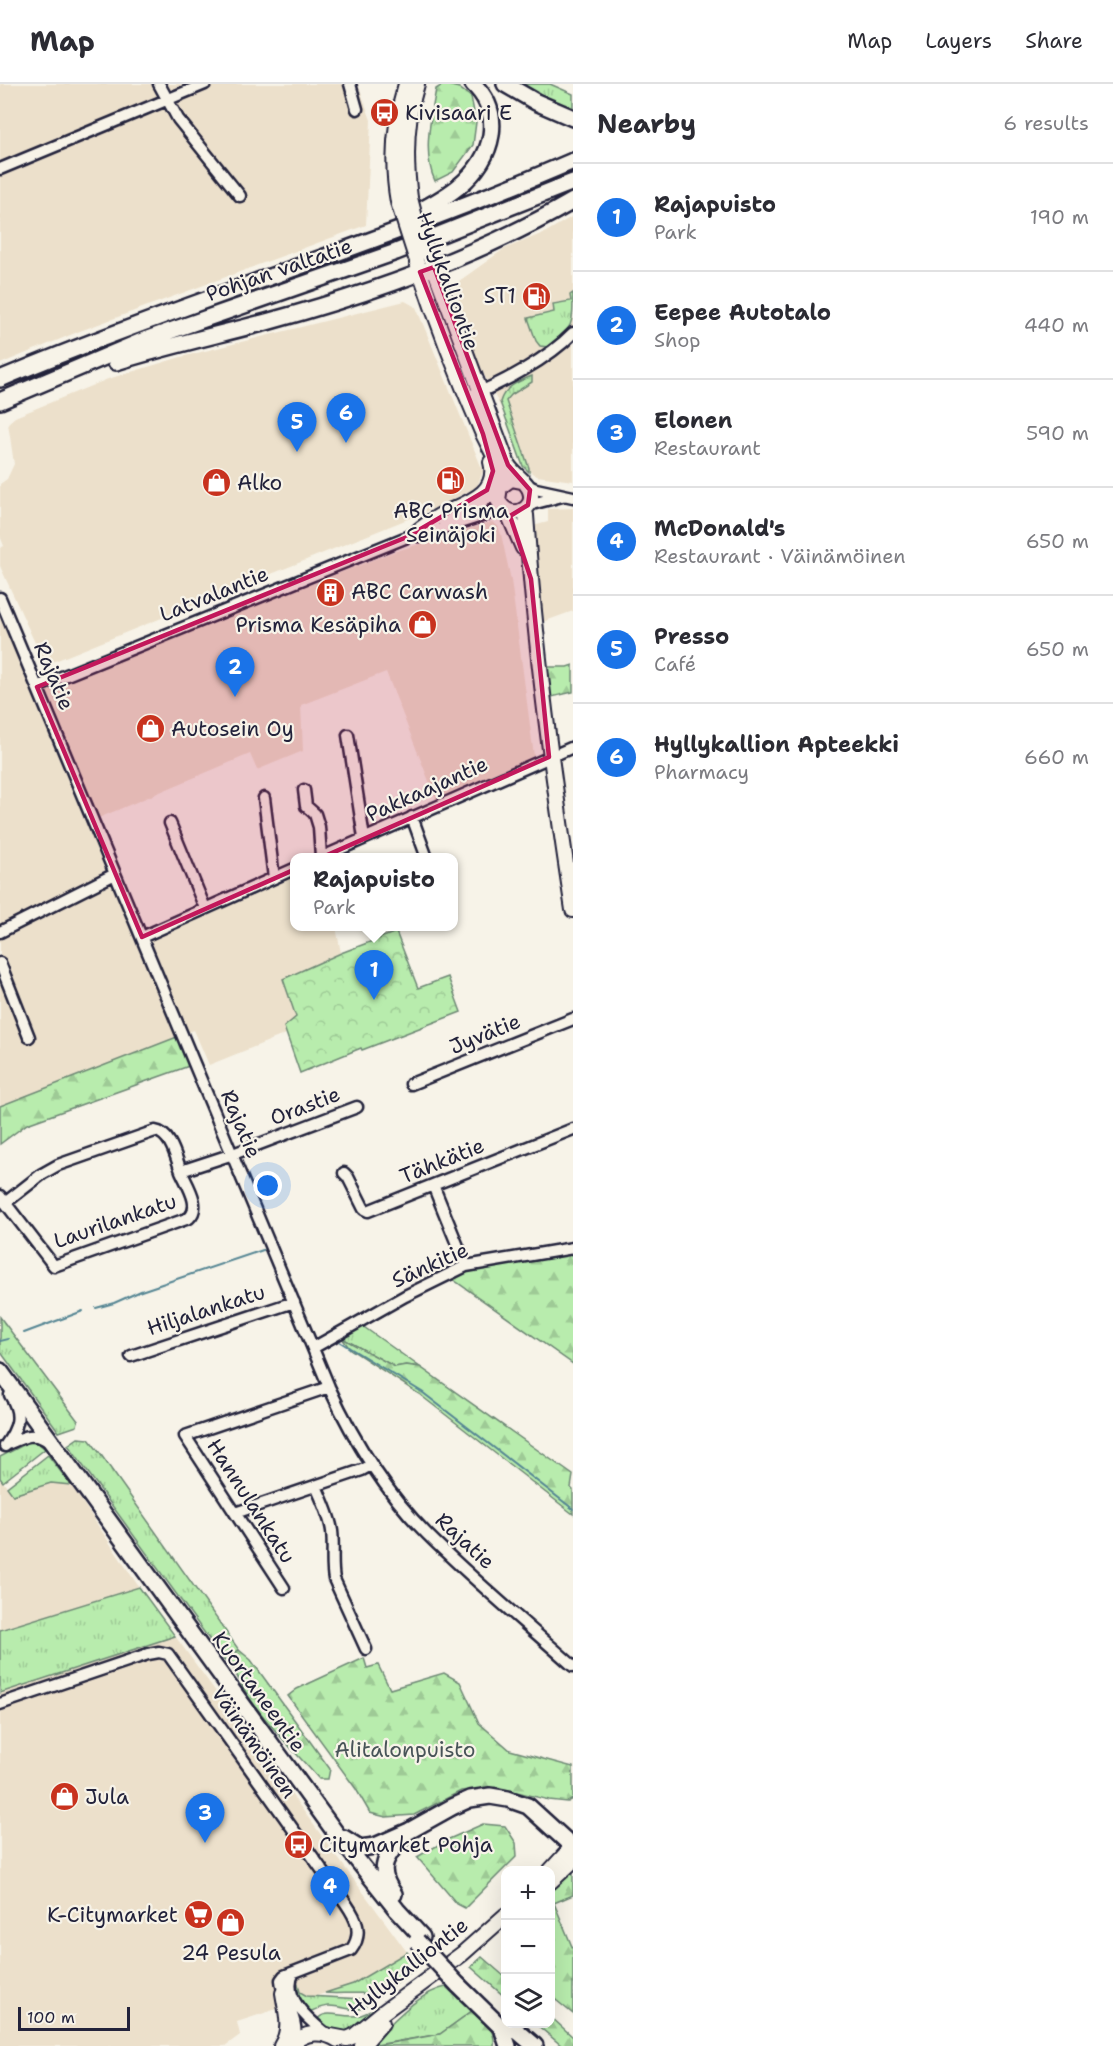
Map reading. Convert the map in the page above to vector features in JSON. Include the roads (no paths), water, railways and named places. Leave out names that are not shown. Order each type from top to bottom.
[{"type":"highway","points":[[207,301],[260,274],[381,230],[428,207],[464,183],[477,170],[484,158],[490,144],[492,129],[490,108],[473,84]]},
{"type":"highway","points":[[505,84],[536,102],[573,118]]},
{"type":"highway","name":"Pohjan valtatie","points":[[0,379],[380,239],[573,161]]},
{"type":"highway","name":"Pohjan valtatie","points":[[0,402],[147,339],[396,252],[573,182]]},
{"type":"highway","points":[[0,402],[101,366],[315,308],[424,262],[544,218],[573,201]]},
{"type":"highway","name":"Kuortaneentie","points":[[0,1372],[335,1832],[420,1939],[460,1982],[501,2016]]},
{"type":"highway","points":[[335,1832],[354,1845],[366,1848],[410,1831],[470,1799],[490,1796],[528,1806],[573,1847]]},
{"type":"highway","points":[[410,1831],[386,1857],[384,1873],[386,1883],[415,1922],[420,1939]]},
{"type":"highway","points":[[460,1982],[502,2028],[508,2046]]},
{"type":"highway","points":[[514,2028],[535,2046]]},
{"type":"main road","name":"Hyllykalliontie","points":[[406,84],[399,105],[394,144],[395,184],[404,200],[468,397],[499,469],[500,487]]},
{"type":"main road","name":"Hyllykalliontie","points":[[404,200],[407,134],[417,84]]},
{"type":"main road","name":"Hyllykalliontie","points":[[424,262],[482,392],[508,465],[513,474],[524,483]]},
{"type":"main road","points":[[419,530],[436,518],[482,496],[487,490],[493,471],[483,434]]},
{"type":"main road","points":[[516,509],[531,495],[524,483],[511,479],[500,487],[498,501],[526,515],[549,757],[573,910]]},
{"type":"main road","points":[[555,1866],[573,1847]]},
{"type":"main road","points":[[555,1877],[573,1861]]},
{"type":"main road","name":"Hyllykalliontie","points":[[289,2045],[306,2035],[328,2035],[347,2039],[354,2036],[462,1954],[501,1919]]},
{"type":"main road","name":"Hyllykalliontie","points":[[362,2046],[380,2025],[501,1928]]},
{"type":"main road","points":[[284,1993],[289,2045]]},
{"type":"main road","points":[[328,2035],[344,2046]]},
{"type":"street","points":[[159,84],[178,119],[240,196]]},
{"type":"street","points":[[0,169],[205,84]]},
{"type":"street","points":[[350,84],[357,109]]},
{"type":"street","points":[[468,397],[482,392],[531,365],[573,333]]},
{"type":"street","points":[[524,483],[536,489],[569,496]]},
{"type":"street","name":"Latvalantie","points":[[37,687],[477,507],[500,487]]},
{"type":"street","name":"Latvalantie","points":[[407,537],[421,536],[569,496]]},
{"type":"street","name":"Rajatie","points":[[0,598],[345,1423],[371,1465],[426,1533],[573,1665]]},
{"type":"street","points":[[348,735],[364,838]]},
{"type":"street","name":"Pakkaajantie","points":[[332,853],[573,747]]},
{"type":"street","points":[[303,790],[306,806],[315,814],[323,853]]},
{"type":"street","points":[[264,798],[274,878]]},
{"type":"street","points":[[412,817],[425,853]]},
{"type":"street","points":[[170,823],[205,908]]},
{"type":"street","points":[[142,937],[290,871]]},
{"type":"street","points":[[0,932],[115,873]]},
{"type":"street","points":[[0,963],[29,1037]]},
{"type":"street","name":"Jyvätie","points":[[411,1084],[573,1019]]},
{"type":"street","name":"Orastie","points":[[181,1171],[357,1107]]},
{"type":"street","name":"Tähkätie","points":[[344,1173],[364,1209],[368,1211],[573,1129]]},
{"type":"street","points":[[3,1199],[58,1165],[155,1131],[166,1136],[181,1171]]},
{"type":"street","name":"Laurilankatu","points":[[3,1199],[54,1266],[189,1218],[196,1207],[181,1171]]},
{"type":"street","points":[[433,1185],[466,1266]]},
{"type":"street","name":"Sänkitie","points":[[312,1348],[405,1296],[466,1266],[573,1248]]},
{"type":"street","name":"Hiljalankatu","points":[[131,1356],[294,1302]]},
{"type":"street","points":[[0,1372],[2,1384],[16,1405],[19,1423],[3,1447]]},
{"type":"street","name":"Hannulankatu","points":[[284,1588],[185,1436],[329,1388]]},
{"type":"street","points":[[3,1447],[29,1435],[43,1438],[53,1444]]},
{"type":"street","points":[[235,1513],[371,1465]]},
{"type":"street","points":[[316,1486],[332,1532],[334,1579],[366,1649]]},
{"type":"street","name":"Väinämöinen","points":[[0,1704],[148,1654],[159,1652],[168,1654],[355,1918],[359,1928],[351,1950],[294,1972]]},
{"type":"street","points":[[284,1993],[280,1980],[294,1972]]},
{"type":"street","points":[[294,1972],[291,1978],[292,1995],[300,2010],[328,2035]]},
{"type":"waterway","points":[[96,1308],[263,1250]]},
{"type":"waterway","points":[[24,1333],[83,1311]]},
{"type":"waterway","points":[[0,1341],[8,1339]]},
{"type":"waterway","points":[[340,1342],[422,1392],[573,1509]]},
{"type":"place","name":"Kivisaari E","points":[[384,113]]},
{"type":"place","name":"ST1","points":[[537,296]]},
{"type":"place","name":"Hyllykallion Apteekki","points":[[346,443]]},
{"type":"place","name":"Presso","points":[[297,452]]},
{"type":"place","name":"ABC Prisma Seinäjoki","points":[[451,480]]},
{"type":"place","name":"Alko","points":[[216,483]]},
{"type":"place","name":"ABC Carwash","points":[[330,592]]},
{"type":"place","name":"Prisma Kesäpiha","points":[[422,625]]},
{"type":"place","name":"Eepee Autotalo","points":[[235,697]]},
{"type":"place","name":"Autosein Oy","points":[[150,729]]},
{"type":"place","name":"Rajapuisto","points":[[374,1000]]},
{"type":"place","name":"Jula","points":[[64,1797]]},
{"type":"place","name":"Elonen","points":[[205,1843]]},
{"type":"place","name":"Citymarket Pohja","points":[[298,1845]]},
{"type":"place","name":"K-Citymarket","points":[[199,1915]]},
{"type":"place","name":"McDonald's","points":[[330,1916]]},
{"type":"place","name":"24 Pesula","points":[[231,1922]]},
{"type":"park label","name":"Alitalonpuisto","points":[[405,1750]]}]
